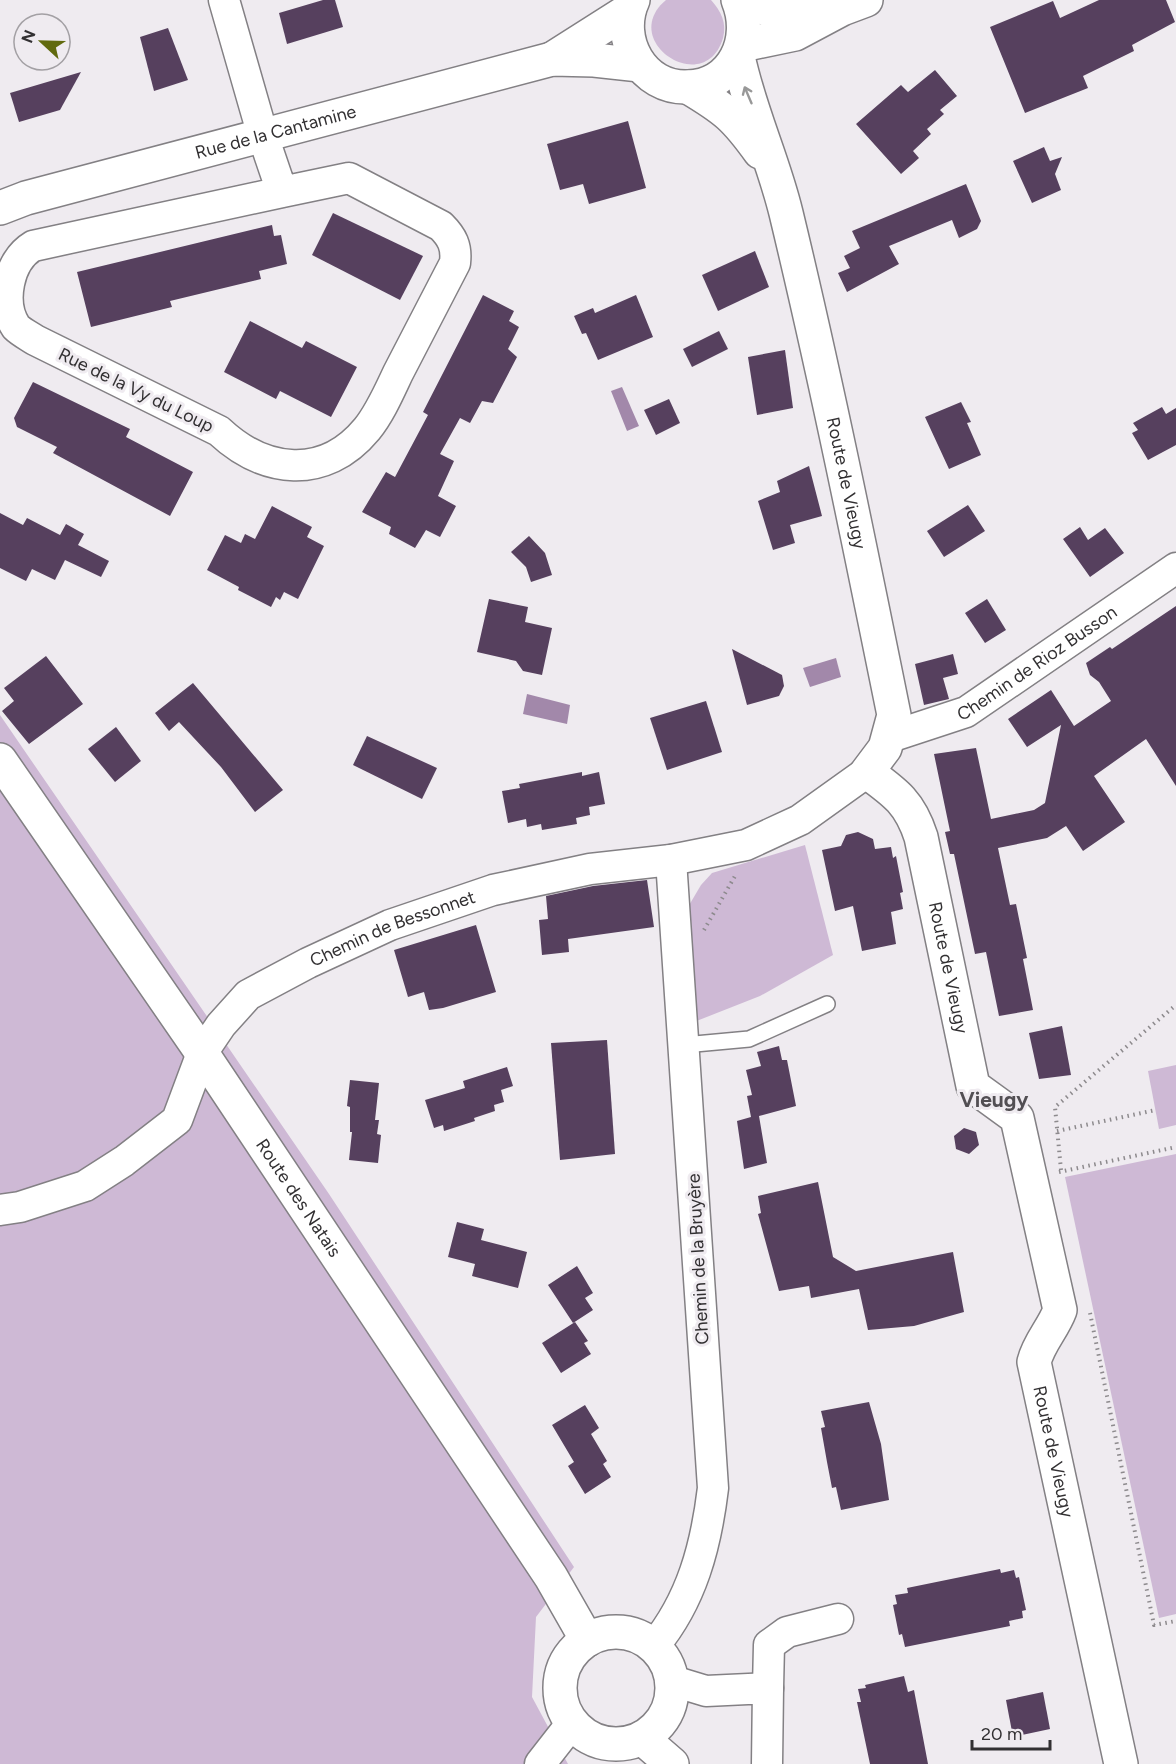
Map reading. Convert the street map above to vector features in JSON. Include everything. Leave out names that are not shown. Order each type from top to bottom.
[{"type":"street","points":[[224,0],[263,136],[282,192]]},
{"type":"street","points":[[739,1],[766,10],[791,14],[854,4]]},
{"type":"street","name":"Route de Vieugy","points":[[739,1],[744,18],[740,51],[744,87],[755,113],[786,211],[894,715],[890,737],[876,764],[867,772],[899,798],[913,813],[916,821],[973,1086],[1017,1118],[1060,1310],[1054,1324],[1041,1341],[1034,1362],[1121,1764]]},
{"type":"street","points":[[631,5],[627,29],[630,49],[640,65],[657,80],[688,87],[709,82],[727,70],[740,51],[795,34],[854,4]]},
{"type":"street","name":"Rue de la Cantamine","points":[[552,59],[631,5]]},
{"type":"street","name":"Rue de la Cantamine","points":[[0,208],[26,198],[552,59],[594,60],[640,65]]},
{"type":"street","name":"Route de Vieugy","points":[[688,87],[722,107],[738,122],[773,170]]},
{"type":"street","name":"Rue de la Vy du Loup","points":[[349,178],[441,226],[452,237],[456,252],[455,262],[379,410],[366,429],[330,459],[304,466],[280,466],[257,458],[234,445],[219,431],[35,340],[16,327],[6,312],[5,295],[10,272],[20,254],[33,246],[282,192],[349,178]]},
{"type":"street","name":"Chemin de Rioz Busson","points":[[890,737],[966,711],[1176,568]]},
{"type":"street","name":"Route des Natais","points":[[0,760],[202,1053],[551,1577],[587,1640]]},
{"type":"street","name":"Chemin de Bessonnet","points":[[0,1210],[20,1207],[85,1186],[124,1161],[177,1120],[202,1053],[221,1026],[248,995],[308,963],[390,925],[494,890],[590,869],[671,860],[754,841],[800,820],[867,772]]},
{"type":"street","name":"Chemin de la Bruyère","points":[[654,1646],[674,1622],[701,1560],[713,1488],[671,860]]},
{"type":"street","points":[[767,1764],[769,1645],[787,1632],[838,1618]]},
{"type":"street","points":[[641,1751],[660,1724],[670,1704],[673,1681],[670,1668],[654,1646],[639,1636],[622,1632],[604,1633],[587,1640],[573,1652],[563,1669],[561,1696],[572,1722],[586,1736],[604,1743],[624,1744],[672,1764]]},
{"type":"street","points":[[673,1681],[706,1691],[768,1688]]},
{"type":"street","points":[[540,1764],[572,1722]]},
{"type":"lane","points":[[684,1045],[749,1039],[827,1004]]},
{"type":"path","points":[[702,934],[754,841]]},
{"type":"path","points":[[1064,1183],[1055,1107],[1176,1005]]},
{"type":"path","points":[[1057,1131],[1156,1110]]},
{"type":"path","points":[[1061,1171],[1176,1147]]},
{"type":"path","points":[[1090,1311],[1154,1625],[1176,1621]]},
{"type":"shaded area","points":[[666,0],[711,0],[718,8],[724,22],[723,38],[713,56],[700,64],[684,64],[669,57],[658,46],[652,32],[654,16]]},
{"type":"shaded area","points":[[622,387],[639,426],[627,431],[611,391]]},
{"type":"shaded area","points":[[836,658],[841,677],[810,687],[803,668]]},
{"type":"shaded area","points":[[527,694],[570,705],[567,724],[523,714]]},
{"type":"shaded area","points":[[0,715],[329,1194],[574,1567],[536,1617],[532,1697],[568,1764],[0,1764]]},
{"type":"shaded area","points":[[805,845],[833,955],[760,996],[694,1022],[688,907],[701,885],[712,873]]},
{"type":"shaded area","points":[[1176,1065],[1176,1125],[1159,1129],[1148,1071]]},
{"type":"shaded area","points":[[1176,1154],[1176,1614],[1159,1618],[1065,1177]]},
{"type":"building","points":[[323,0],[335,0],[343,27],[287,44],[279,13]]},
{"type":"building","points":[[1099,0],[1166,0],[1175,22],[1132,45],[1134,51],[1083,76],[1088,88],[1025,113],[990,27],[1053,1],[1060,18]]},
{"type":"building","points":[[168,28],[188,80],[154,91],[140,37]]},
{"type":"building","points":[[935,70],[957,96],[940,110],[944,114],[927,129],[931,134],[913,151],[919,158],[901,174],[856,124],[901,85],[908,92]]},
{"type":"building","points":[[81,72],[60,110],[19,122],[10,93]]},
{"type":"building","points":[[628,121],[646,188],[589,204],[583,184],[560,190],[547,144]]},
{"type":"building","points":[[1044,147],[1050,161],[1062,157],[1055,174],[1061,190],[1032,203],[1013,161]]},
{"type":"building","points":[[966,184],[981,221],[977,229],[959,238],[952,220],[889,246],[899,264],[847,292],[838,273],[850,268],[844,256],[860,248],[852,231]]},
{"type":"building","points":[[333,213],[423,256],[400,300],[312,255]]},
{"type":"building","points":[[272,225],[274,236],[281,235],[287,264],[259,271],[261,279],[170,301],[172,307],[91,327],[77,272]]},
{"type":"building","points":[[755,251],[769,287],[718,311],[702,275]]},
{"type":"building","points":[[483,295],[514,311],[509,321],[519,327],[508,349],[517,357],[493,403],[482,401],[470,423],[460,418],[440,454],[454,461],[438,496],[456,506],[440,537],[426,530],[415,548],[389,534],[391,527],[362,512],[386,472],[395,477],[428,415],[423,412]]},
{"type":"building","points":[[636,295],[653,337],[598,360],[586,333],[582,334],[574,316],[593,308],[595,313]]},
{"type":"building","points":[[250,321],[302,348],[306,341],[357,367],[331,417],[280,391],[276,399],[224,372]]},
{"type":"building","points":[[719,331],[728,349],[692,367],[683,349]]},
{"type":"building","points":[[785,350],[793,408],[757,415],[748,357]]},
{"type":"building","points":[[33,382],[130,429],[126,437],[193,472],[170,516],[53,453],[57,447],[17,427],[14,418]]},
{"type":"building","points":[[669,399],[680,423],[656,435],[644,410]]},
{"type":"building","points":[[961,402],[971,422],[967,423],[981,455],[949,469],[925,417]]},
{"type":"building","points":[[1162,407],[1166,414],[1176,408],[1176,445],[1148,460],[1132,433],[1138,430],[1133,423]]},
{"type":"building","points":[[809,466],[822,516],[790,525],[795,543],[773,550],[758,501],[780,492],[777,481]]},
{"type":"building","points":[[968,505],[985,531],[944,557],[927,531]]},
{"type":"building","points":[[272,506],[312,527],[307,537],[324,546],[298,599],[284,592],[280,600],[276,597],[271,607],[207,570],[225,535],[241,543],[245,534],[255,539]]},
{"type":"building","points":[[0,513],[23,525],[27,518],[60,535],[66,524],[84,534],[78,545],[109,561],[101,577],[65,560],[55,580],[32,569],[26,581],[0,568]]},
{"type":"building","points":[[1080,527],[1088,540],[1105,528],[1124,553],[1090,577],[1063,539]]},
{"type":"building","points":[[529,536],[545,553],[552,575],[531,582],[526,567],[511,552]]},
{"type":"building","points":[[489,599],[528,607],[525,622],[552,628],[542,675],[523,671],[516,661],[477,652]]},
{"type":"building","points":[[987,599],[1006,630],[985,643],[965,613]]},
{"type":"building","points":[[1176,606],[1176,786],[1146,739],[1094,776],[1125,822],[1083,851],[1066,826],[1047,838],[998,848],[1010,905],[1016,904],[1027,958],[1023,959],[1033,1010],[999,1016],[986,952],[975,954],[954,854],[950,854],[945,832],[950,831],[934,754],[976,748],[991,819],[1034,810],[1045,803],[1061,725],[1027,747],[1008,719],[1051,690],[1074,726],[1111,701],[1099,682],[1090,675],[1086,663],[1110,647],[1112,649]]},
{"type":"building","points":[[732,649],[782,675],[784,686],[779,696],[747,705]]},
{"type":"building","points":[[953,654],[958,674],[943,678],[949,699],[924,705],[915,664]]},
{"type":"building","points":[[46,656],[83,704],[29,744],[2,711],[14,701],[4,688]]},
{"type":"building","points":[[193,683],[283,790],[255,812],[221,767],[179,722],[169,731],[155,713]]},
{"type":"building","points":[[706,701],[722,752],[667,770],[650,718]]},
{"type":"building","points":[[116,727],[141,761],[115,782],[88,749]]},
{"type":"building","points":[[367,736],[437,768],[422,799],[353,765]]},
{"type":"building","points":[[582,772],[582,776],[599,772],[605,804],[589,807],[590,815],[576,818],[577,824],[542,830],[541,824],[527,827],[526,819],[508,823],[502,791],[520,788],[519,784]]},
{"type":"building","points":[[858,832],[873,839],[875,849],[891,847],[893,858],[896,856],[903,892],[900,893],[903,909],[891,912],[896,944],[862,951],[853,906],[835,911],[822,850],[841,846],[846,835]]},
{"type":"building","points":[[647,880],[654,927],[568,939],[569,952],[542,955],[539,920],[548,919],[546,896],[593,886]]},
{"type":"building","points":[[476,925],[496,992],[429,1010],[424,992],[408,997],[394,950]]},
{"type":"building","points":[[1062,1026],[1071,1075],[1039,1079],[1029,1033]]},
{"type":"building","points":[[607,1040],[615,1154],[560,1160],[551,1043]]},
{"type":"building","points":[[779,1046],[782,1060],[787,1060],[796,1106],[759,1116],[767,1163],[744,1169],[737,1121],[751,1117],[747,1096],[752,1095],[746,1070],[761,1066],[757,1052]]},
{"type":"building","points":[[507,1067],[513,1086],[501,1090],[504,1102],[494,1105],[495,1111],[474,1118],[475,1121],[444,1131],[443,1125],[434,1128],[425,1100],[465,1088],[463,1081]]},
{"type":"building","points":[[350,1080],[379,1083],[375,1120],[379,1120],[377,1134],[381,1135],[378,1163],[349,1160],[352,1132],[350,1132],[350,1107],[347,1106]]},
{"type":"building","points":[[964,1128],[976,1132],[979,1145],[969,1154],[956,1149],[954,1136]]},
{"type":"building","points":[[818,1182],[833,1257],[856,1271],[953,1252],[964,1312],[914,1326],[868,1330],[859,1289],[811,1298],[809,1286],[779,1291],[758,1214],[761,1213],[758,1196]]},
{"type":"building","points":[[457,1222],[484,1229],[481,1240],[527,1252],[518,1288],[472,1276],[475,1264],[448,1257]]},
{"type":"building","points":[[577,1266],[593,1293],[585,1298],[593,1310],[573,1323],[548,1285]]},
{"type":"building","points":[[575,1322],[588,1341],[584,1343],[591,1354],[561,1373],[542,1343]]},
{"type":"building","points":[[869,1402],[881,1444],[889,1500],[841,1510],[836,1487],[832,1488],[821,1428],[825,1427],[821,1411]]},
{"type":"building","points":[[585,1405],[599,1428],[591,1434],[607,1461],[603,1464],[611,1477],[585,1494],[568,1466],[574,1462],[552,1425]]},
{"type":"building","points":[[1000,1569],[1001,1573],[1014,1570],[1016,1578],[1019,1577],[1026,1610],[1022,1611],[1023,1618],[1009,1621],[1010,1626],[905,1647],[902,1634],[899,1635],[893,1605],[897,1604],[895,1595],[908,1593],[907,1588]]},
{"type":"building","points":[[904,1676],[908,1692],[914,1690],[928,1764],[870,1764],[857,1702],[861,1702],[858,1689],[866,1688],[865,1685]]},
{"type":"building","points":[[1043,1692],[1050,1729],[1013,1737],[1006,1700]]},
{"type":"district","name":"Vieugy","points":[[994,1099]]}]
